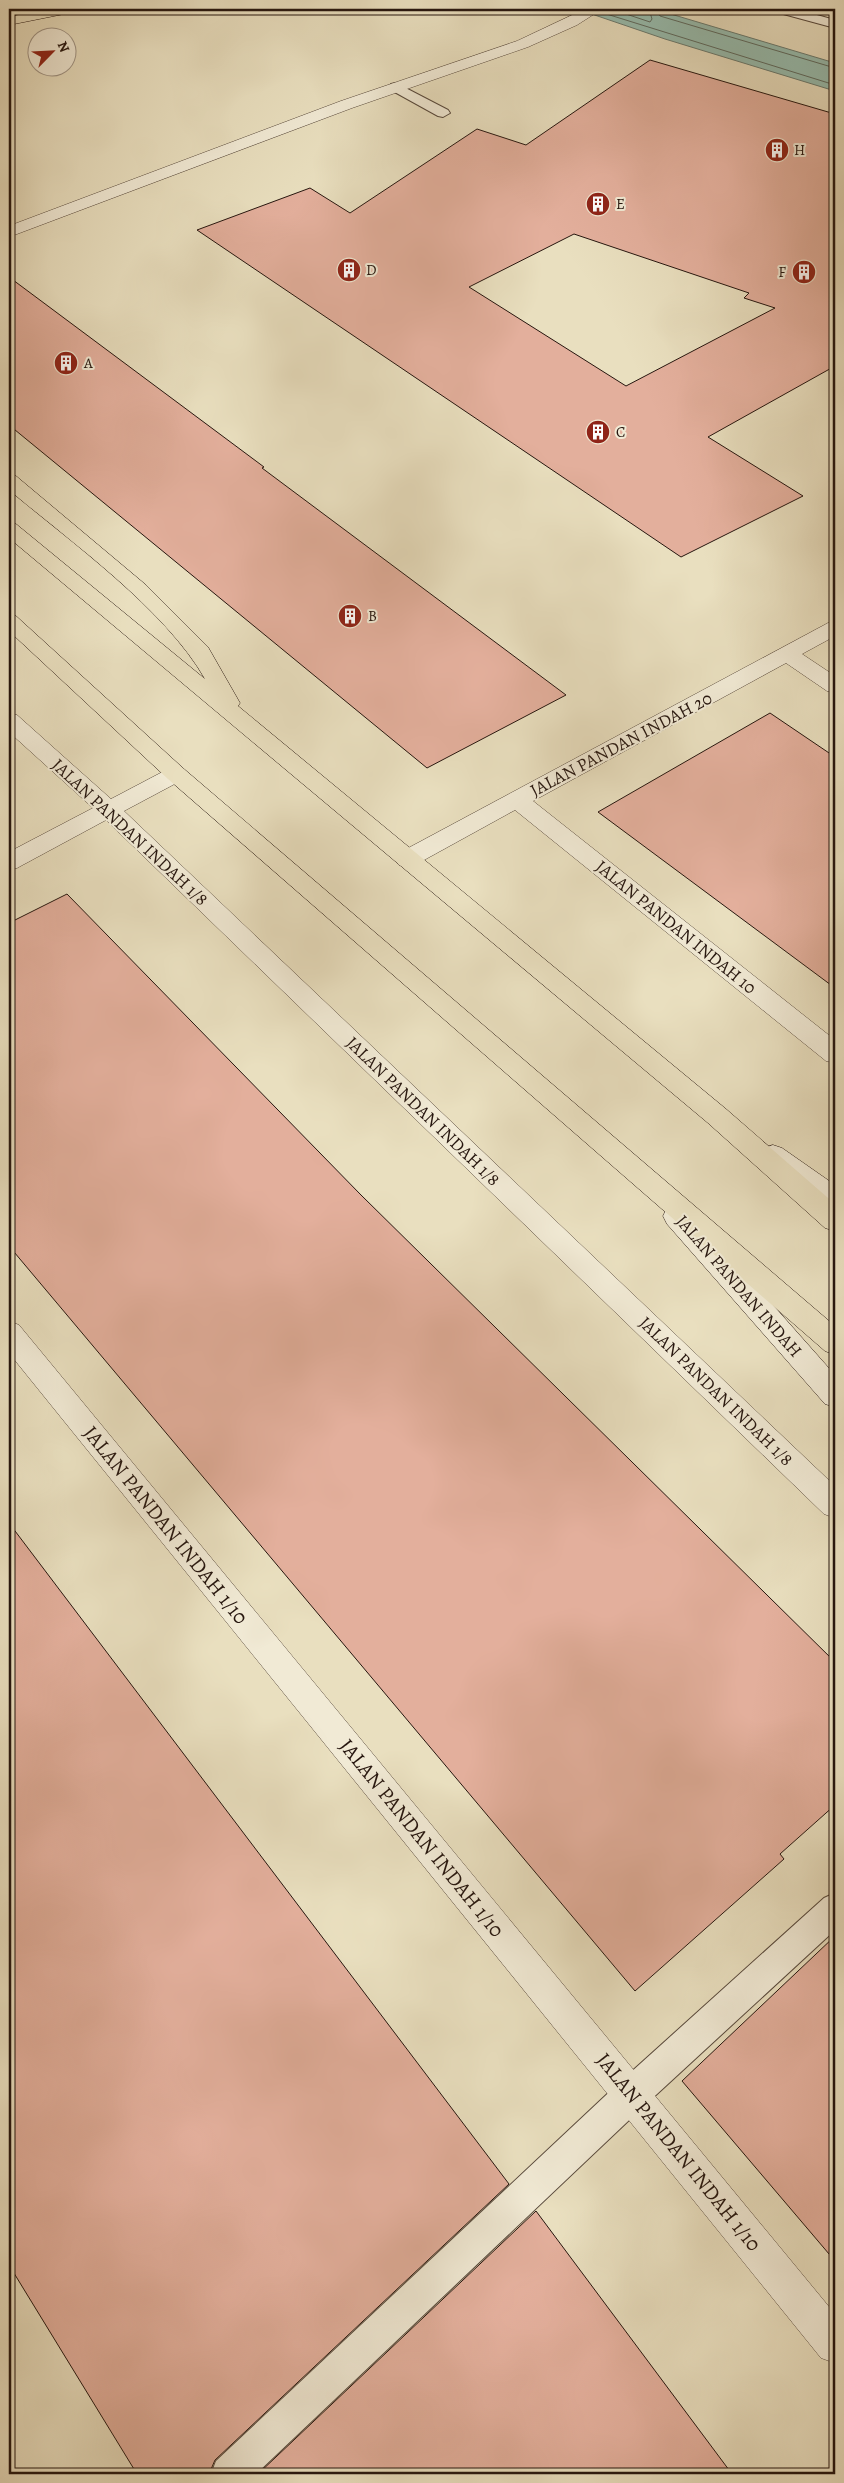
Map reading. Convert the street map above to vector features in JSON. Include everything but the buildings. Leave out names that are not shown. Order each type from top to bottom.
[{"type":"highway","points":[[9,21],[45,9]]},
{"type":"highway","points":[[9,21],[69,9]]},
{"type":"highway","points":[[9,480],[139,589],[200,652],[238,718]]},
{"type":"highway","points":[[9,528],[717,1116],[835,1220]]},
{"type":"highway","points":[[9,620],[176,774],[835,1343]]},
{"type":"street","points":[[9,232],[396,87],[520,46],[568,25],[595,9]]},
{"type":"street","name":"JALAN PANDAN INDAH 20","points":[[407,859],[835,628]]},
{"type":"street","points":[[787,654],[835,686]]},
{"type":"street","name":"JALAN PANDAN INDAH 1/8","points":[[9,720],[108,809],[835,1505]]},
{"type":"street","points":[[9,862],[176,774]]},
{"type":"street","name":"JALAN PANDAN INDAH 10","points":[[518,800],[835,1054]]},
{"type":"street","points":[[717,1116],[835,1199]]},
{"type":"street","name":"JALAN PANDAN INDAH","points":[[642,1176],[835,1395]]},
{"type":"street","name":"JALAN PANDAN INDAH 1/10","points":[[9,1334],[835,2344]]},
{"type":"lane","points":[[781,9],[835,24]]},
{"type":"lane","points":[[396,87],[443,113]]},
{"type":"lane","points":[[229,2474],[632,2094],[835,1909]]},
{"type":"water","points":[[577,9],[654,9],[835,63],[835,91],[665,39]]},
{"type":"place","name":"H","points":[[777,150]]},
{"type":"place","name":"E","points":[[598,204]]},
{"type":"place","name":"D","points":[[349,270]]},
{"type":"place","name":"F","points":[[804,272]]},
{"type":"place","name":"A","points":[[66,363]]},
{"type":"place","name":"C","points":[[598,432]]},
{"type":"place","name":"B","points":[[350,616]]}]
